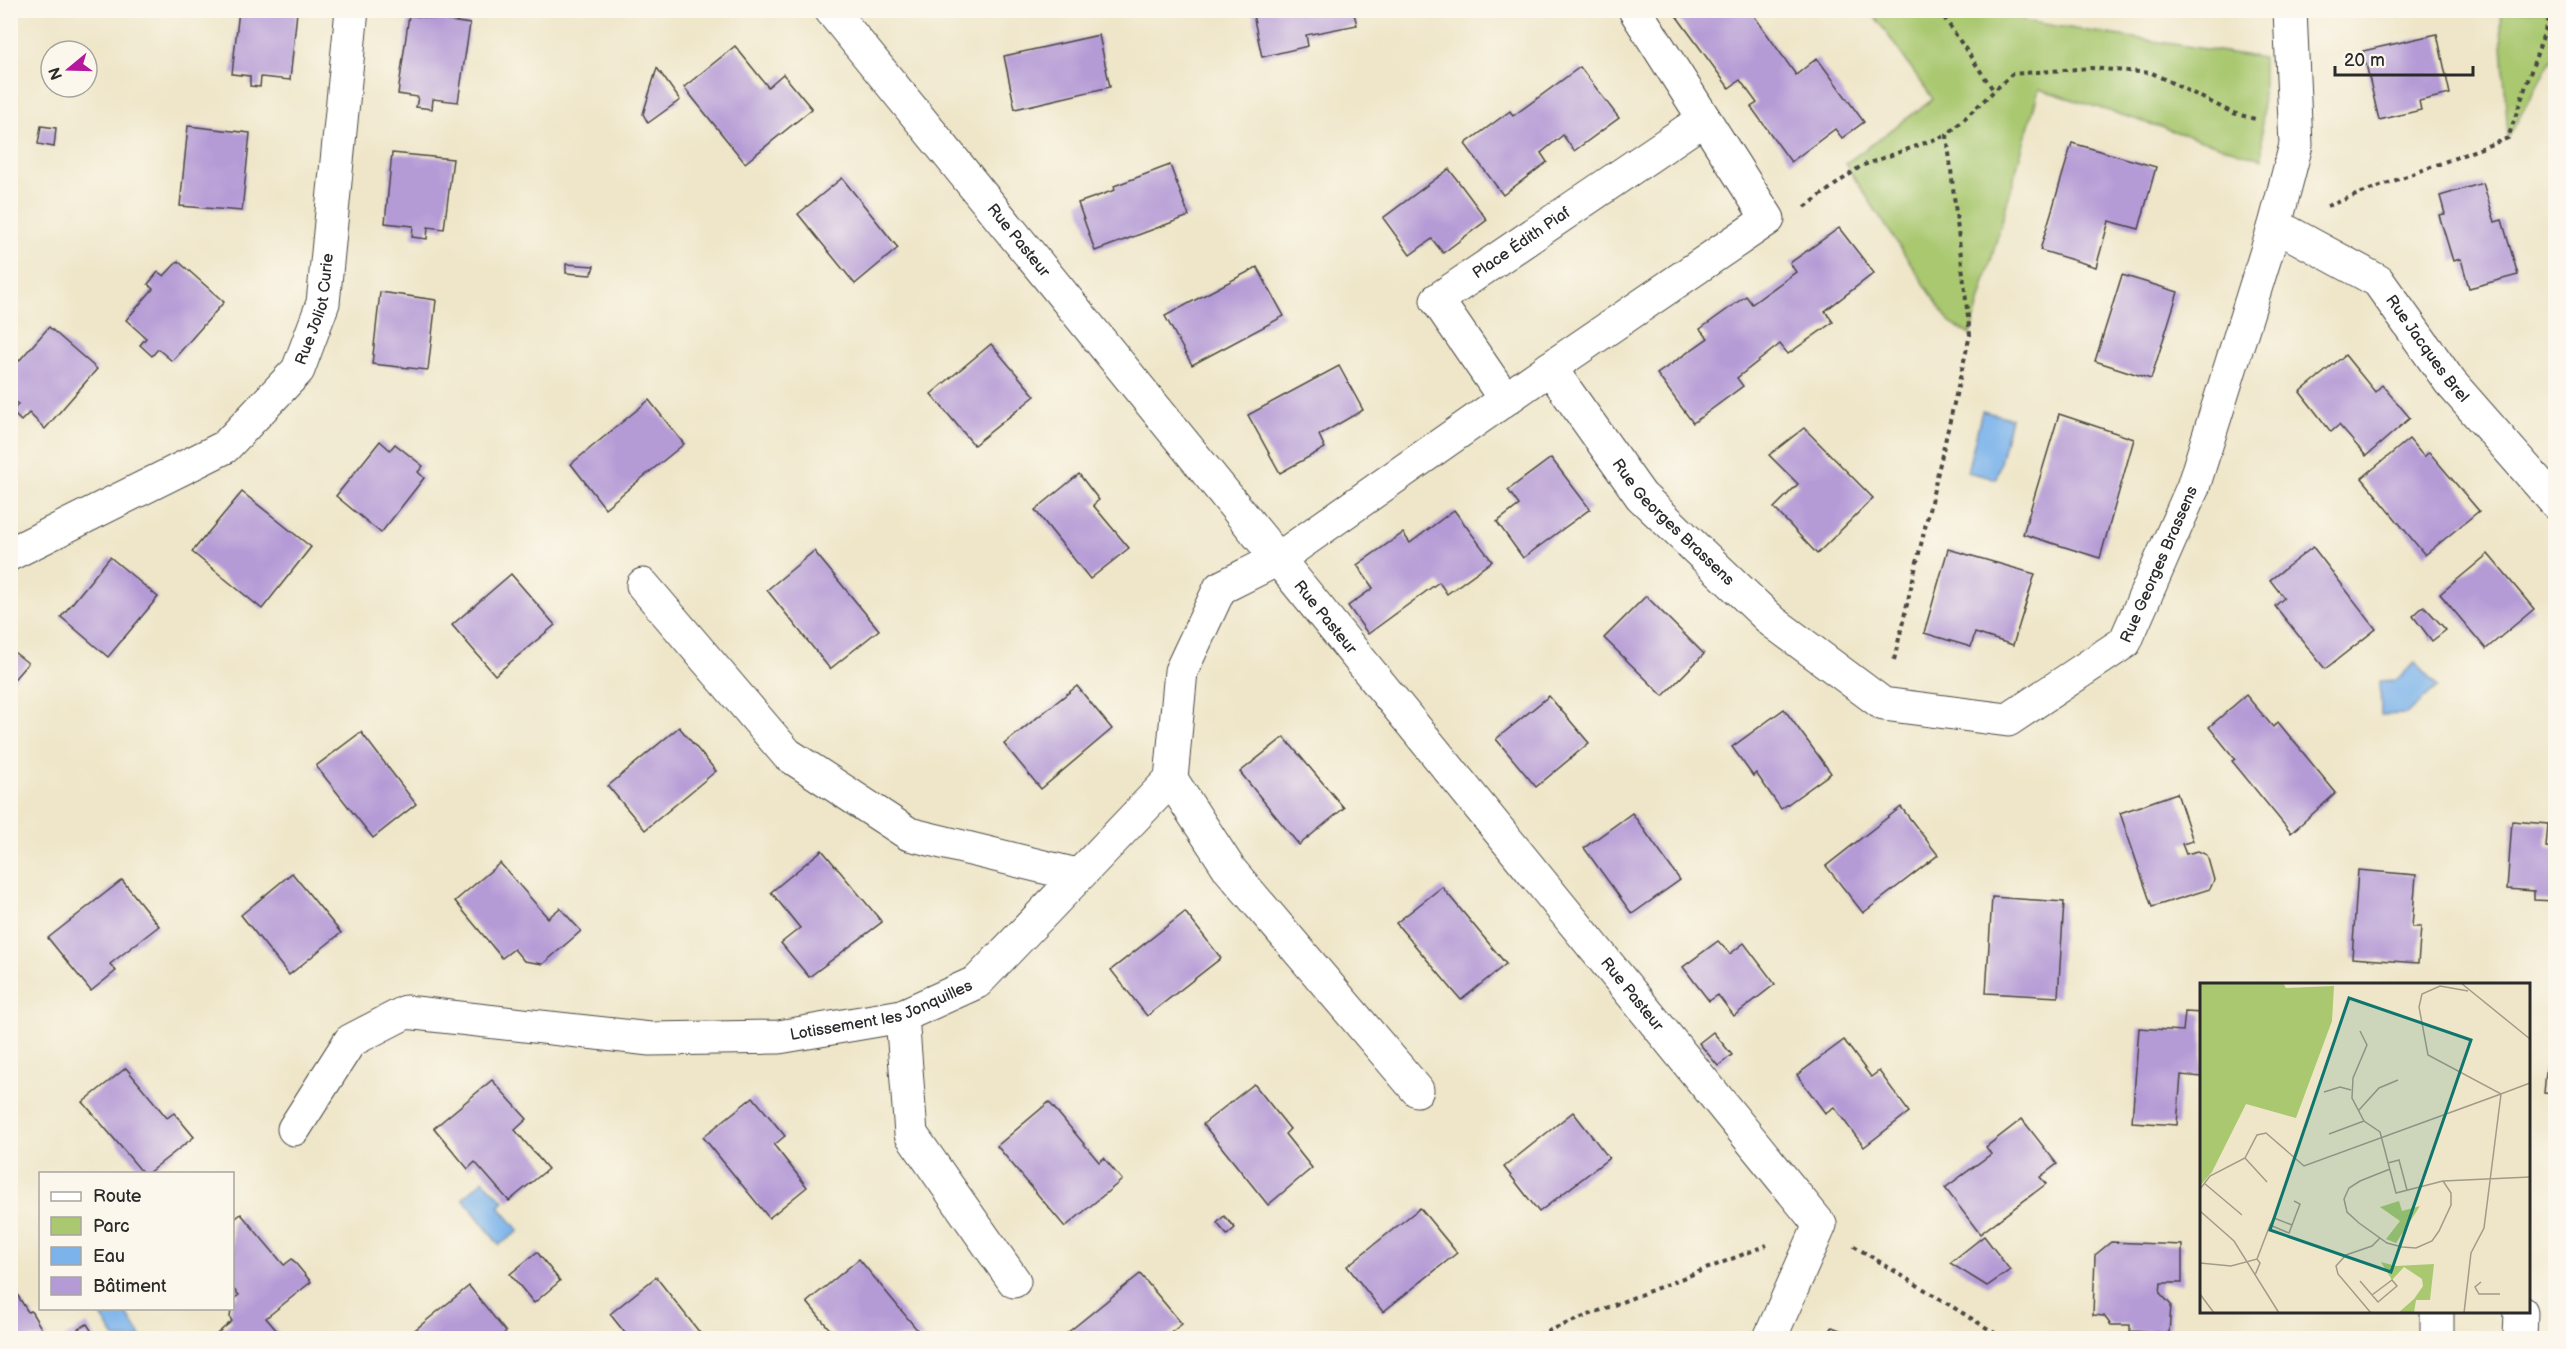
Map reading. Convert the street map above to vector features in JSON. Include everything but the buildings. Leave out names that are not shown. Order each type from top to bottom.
[{"type":"street","name":"Rue Joliot Curie","points":[[10,554],[225,447],[298,370],[324,303],[352,10]]},
{"type":"street","name":"Rue Pasteur","points":[[831,10],[1820,1225]]},
{"type":"street","points":[[1417,1090],[1230,870],[1171,779],[1180,671],[1220,588],[1278,559],[1505,399],[1768,219],[1635,10]]},
{"type":"street","name":"Rue Georges Brassens","points":[[1550,368],[1641,496],[1773,622],[1883,704],[2008,720],[2125,642],[2193,487],[2275,225],[2296,145],[2290,10]]},
{"type":"street","name":"Place Édith Piaf","points":[[1505,399],[1437,300],[1704,119]]},
{"type":"street","name":"Rue Jacques Brel","points":[[2275,225],[2378,281],[2450,382],[2556,503]]},
{"type":"street","points":[[643,585],[788,754],[909,834],[1077,875]]},
{"type":"street","name":"Lotissement les Jonquilles","points":[[294,1129],[350,1041],[406,1012],[650,1039],[779,1036],[902,1016],[977,982],[1171,779]]},
{"type":"street","points":[[902,1016],[911,1134],[1014,1281]]},
{"type":"street","points":[[1770,1338],[1820,1225]]},
{"type":"street","points":[[2437,1338],[2438,1313]]},
{"type":"street","points":[[2520,1338],[2521,1313]]},
{"type":"path","points":[[1939,10],[1994,91]]},
{"type":"path","points":[[2275,225],[2508,138],[2551,11]]},
{"type":"path","points":[[1883,704],[1971,335],[1947,135],[2012,74],[2090,68],[2152,73],[2233,113],[2295,132]]},
{"type":"path","points":[[1530,1338],[1820,1225],[2003,1338]]},
{"type":"green space","points":[[1871,11],[2020,11],[2024,21],[2263,58],[2262,159],[2039,89],[1970,335],[1950,323],[1845,164],[1933,99]]},
{"type":"green space","points":[[2500,11],[2555,11],[2555,53],[2508,138]]},
{"type":"water","points":[[1982,411],[2011,418],[1996,479],[1967,472]]},
{"type":"water","points":[[2415,663],[2437,687],[2406,714],[2381,715],[2380,681],[2396,680]]},
{"type":"water","points":[[483,1180],[504,1201],[499,1207],[519,1231],[499,1245],[463,1198]]},
{"type":"water","points":[[98,1310],[125,1310],[142,1338],[115,1338]]}]
